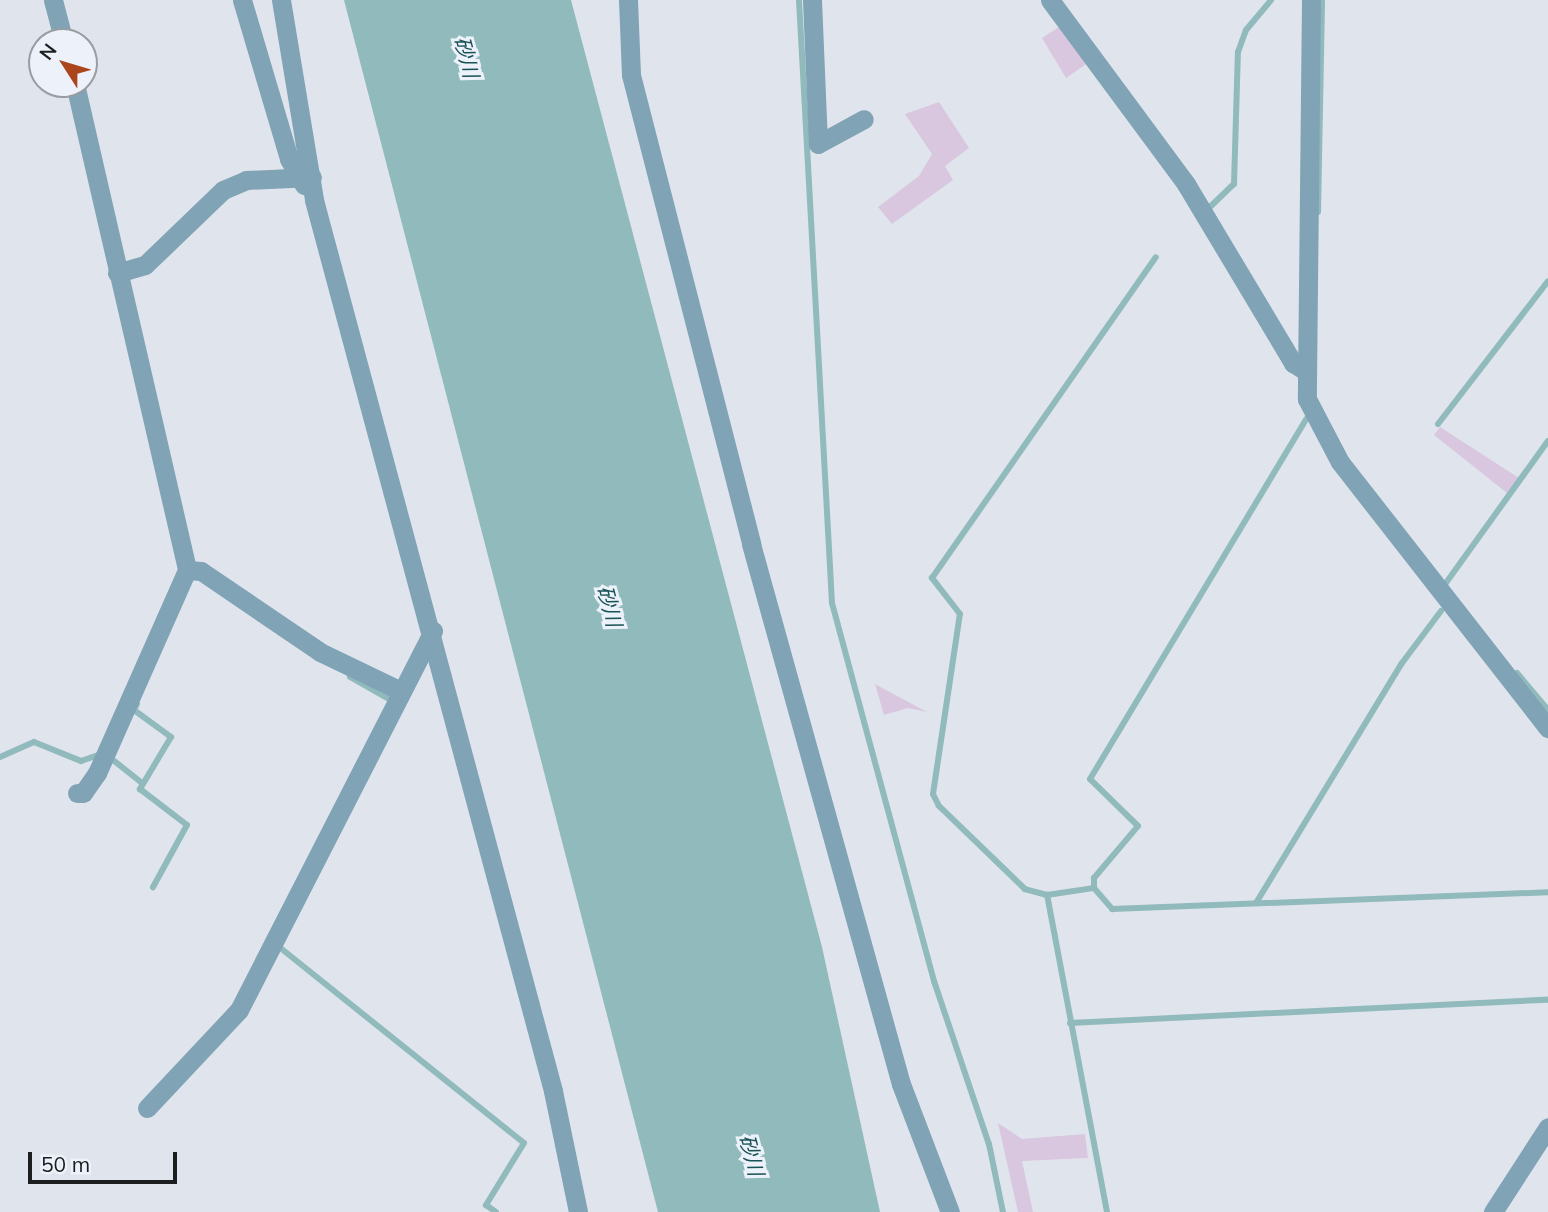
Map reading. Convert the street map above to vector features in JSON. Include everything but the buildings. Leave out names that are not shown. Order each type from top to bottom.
[{"type":"street","points":[[54,0],[61,28]]},
{"type":"street","points":[[242,0],[314,200],[433,632],[553,1091],[578,1212]]},
{"type":"street","points":[[281,0],[306,176]]},
{"type":"street","points":[[628,0],[631,75],[751,544],[901,1084],[950,1212]]},
{"type":"street","points":[[812,0],[818,144],[864,119]]},
{"type":"street","points":[[1050,0],[1186,184],[1293,363],[1304,370]]},
{"type":"street","points":[[1311,0],[1304,370],[1318,428],[1340,462],[1548,728]]},
{"type":"street","points":[[77,793],[89,787],[104,757],[187,570],[123,271],[79,98]]},
{"type":"street","points":[[123,271],[145,265],[223,190],[246,180],[306,176]]},
{"type":"street","points":[[187,570],[201,571],[320,652],[401,691]]},
{"type":"street","points":[[148,1108],[239,1010],[321,856],[401,691],[433,632]]},
{"type":"street","points":[[1493,1212],[1548,1127]]},
{"type":"shaded area","points":[[1059,27],[1092,60],[1066,78],[1042,38]]},
{"type":"shaded area","points":[[939,102],[969,148],[945,166],[953,180],[892,224],[878,207],[919,176],[932,154],[905,114]]},
{"type":"shaded area","points":[[1440,427],[1519,478],[1507,493],[1434,435]]},
{"type":"shaded area","points":[[875,684],[927,712],[908,708],[884,715]]},
{"type":"shaded area","points":[[998,1123],[1022,1139],[1085,1134],[1088,1158],[1022,1161],[1033,1212],[1018,1212]]},
{"type":"water","name":"砂川","points":[[344,0],[571,0],[822,947],[880,1212],[658,1212]]},
{"type":"waterway","points":[[799,0],[832,603],[934,981],[989,1144],[1003,1212]]},
{"type":"waterway","points":[[1211,206],[1234,184],[1238,52],[1246,30],[1271,0]]},
{"type":"waterway","points":[[1318,212],[1322,0]]},
{"type":"waterway","points":[[1107,1212],[1047,895],[1025,889],[939,806],[933,794],[960,614],[932,578],[1156,257]]},
{"type":"waterway","points":[[1438,424],[1548,281]]},
{"type":"waterway","points":[[1094,888],[1094,878],[1138,826],[1090,779],[1306,419]]},
{"type":"waterway","points":[[1443,587],[1548,441]]},
{"type":"waterway","points":[[1256,903],[1402,663],[1441,611]]},
{"type":"waterway","points":[[1517,673],[1548,710]]},
{"type":"waterway","points":[[350,677],[389,699]]},
{"type":"waterway","points":[[137,704],[134,710],[171,737],[140,789],[187,825],[153,887]]},
{"type":"waterway","points":[[0,757],[34,742],[81,761],[98,755]]},
{"type":"waterway","points":[[108,756],[142,783]]},
{"type":"waterway","points":[[1047,895],[1094,888],[1112,909],[1548,892]]},
{"type":"waterway","points":[[278,946],[524,1143],[486,1205],[496,1212]]},
{"type":"waterway","points":[[1070,1023],[1548,1000]]}]
